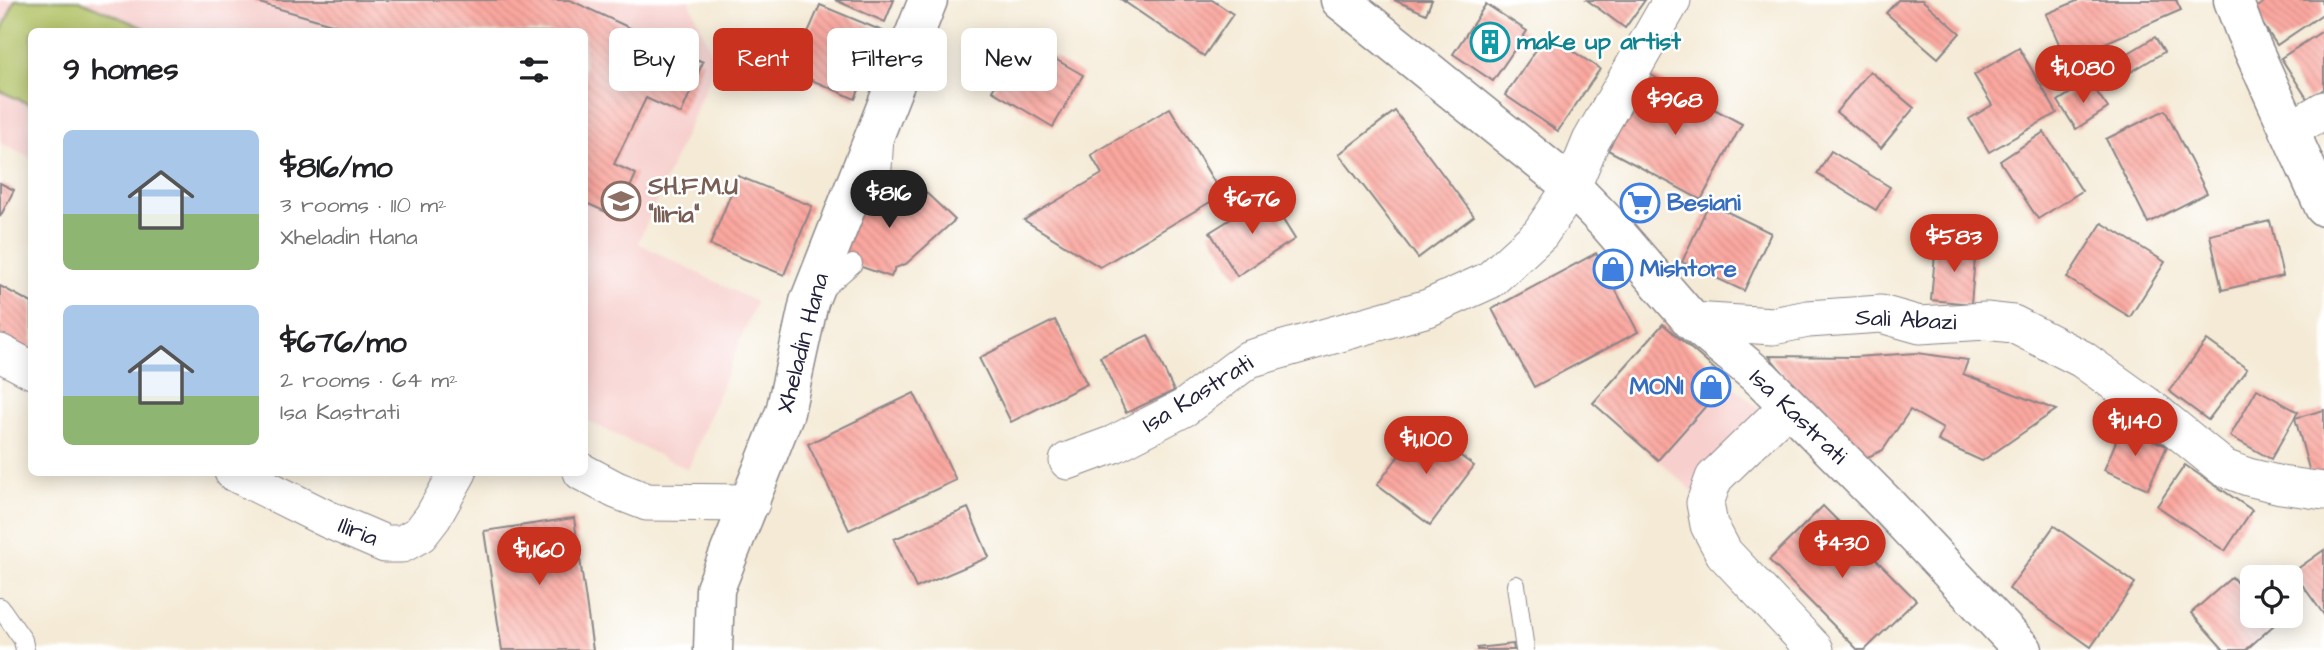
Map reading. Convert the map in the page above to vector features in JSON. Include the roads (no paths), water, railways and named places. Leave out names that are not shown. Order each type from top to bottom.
[{"type":"street","name":"Xheladin Hana","points":[[713,650],[715,589],[785,412],[809,302],[928,0]]},
{"type":"street","name":"Isa Kastrati","points":[[1340,0],[1572,187],[1610,226],[1692,321],[1762,379],[1889,507],[2023,650]]},
{"type":"street","points":[[1572,187],[1591,141],[1672,0]]},
{"type":"street","points":[[2233,0],[2324,207]]},
{"type":"street","points":[[2289,131],[2324,110]]},
{"type":"street","name":"Isa Kastrati","points":[[1068,461],[1114,444],[1184,408],[1249,359],[1428,308],[1490,280],[1540,234],[1572,187]]},
{"type":"street","name":"Sali Abazi","points":[[1692,321],[1773,326],[1881,314],[1920,325],[1986,321],[2013,324],[2082,359],[2153,410],[2224,468],[2281,485],[2324,491]]},
{"type":"street","points":[[0,352],[28,368]]},
{"type":"street","points":[[1788,405],[1714,478],[1705,503],[1709,525],[1724,553],[1815,650]]},
{"type":"street","points":[[588,475],[616,490],[648,502],[751,503]]},
{"type":"street","name":"Iliria","points":[[241,476],[327,519],[385,544],[402,544],[420,534],[433,517],[456,476]]},
{"type":"lane","points":[[881,193],[888,100]]},
{"type":"lane","points":[[809,302],[853,264]]},
{"type":"lane","points":[[1516,585],[1525,650]]},
{"type":"lane","points":[[0,607],[23,639],[25,650]]},
{"type":"place","name":"make up artist","points":[[1490,42]]},
{"type":"place","name":"SH.F.M.U \"Iliria\"","points":[[621,201]]},
{"type":"place","name":"Besiani","points":[[1640,203]]},
{"type":"place","name":"Mishtore","points":[[1613,269]]},
{"type":"place","name":"MONI","points":[[1711,387]]}]
